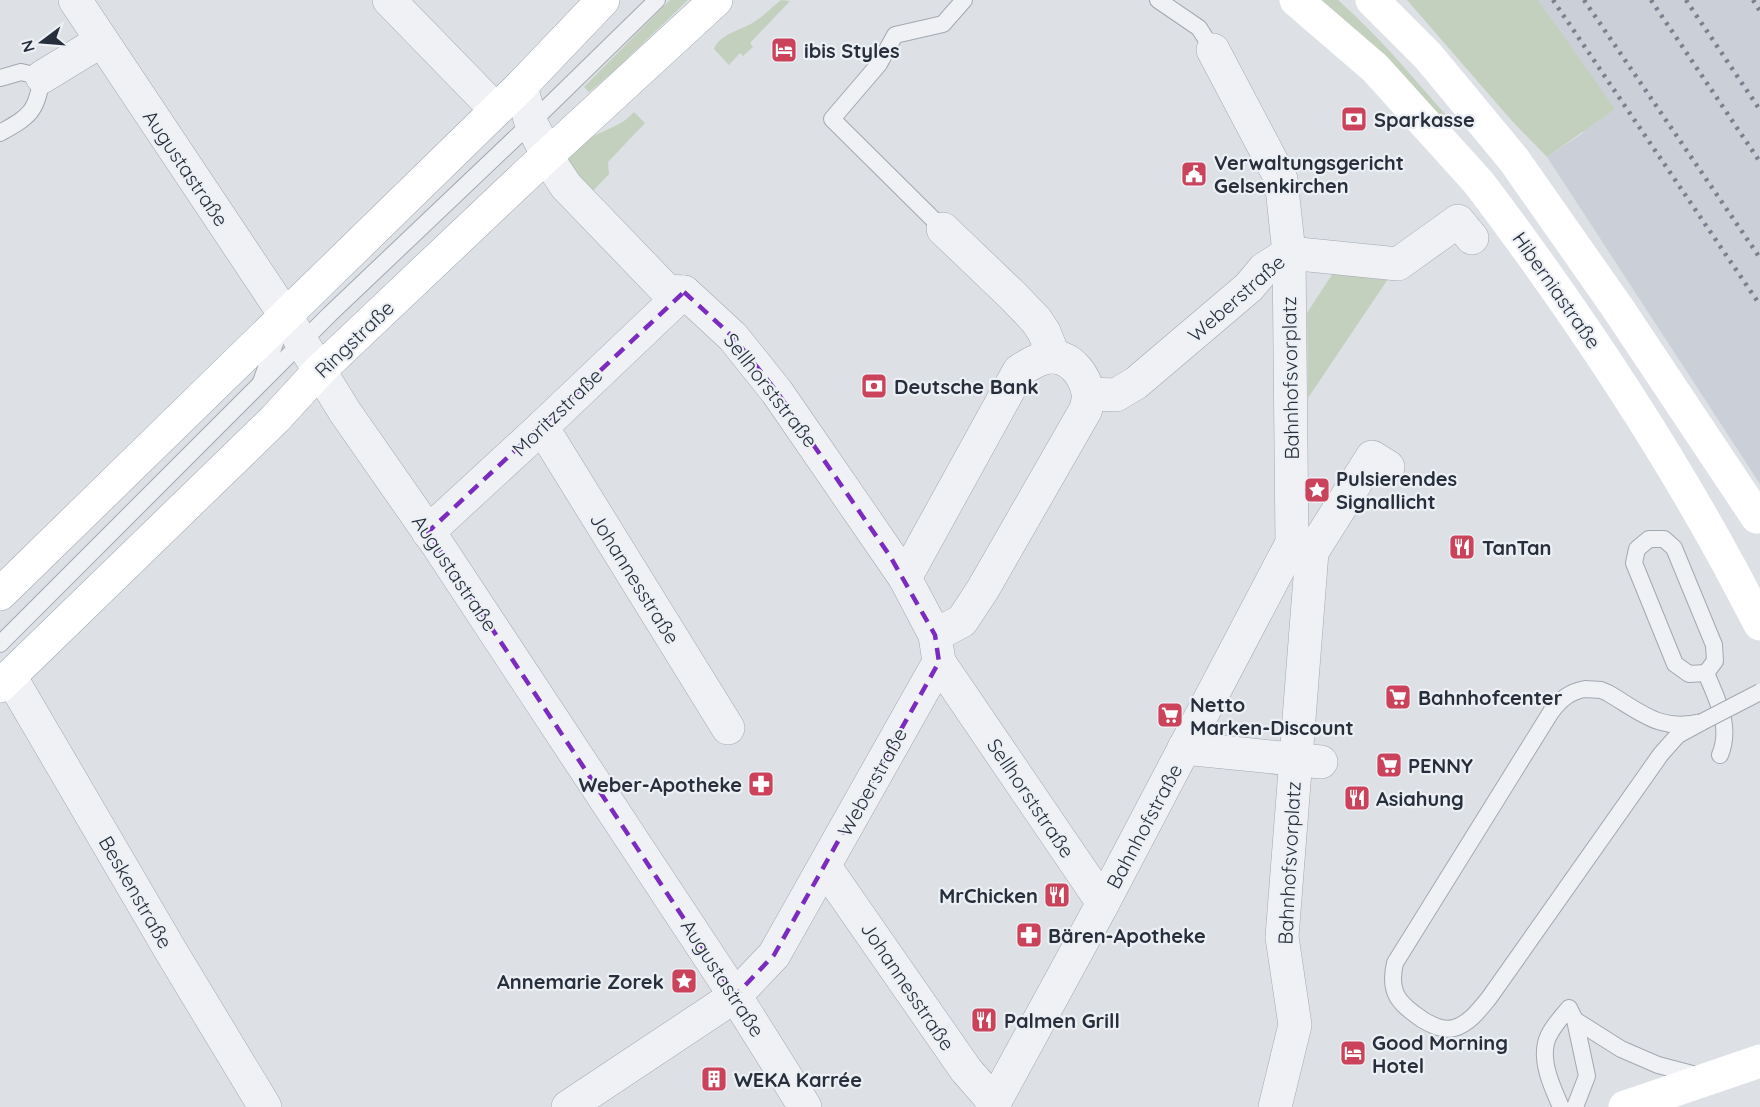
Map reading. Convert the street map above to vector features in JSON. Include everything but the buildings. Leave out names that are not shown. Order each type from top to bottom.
[{"type":"main road","points":[[0,594],[521,86],[603,0]]},
{"type":"main road","name":"Ringstraße","points":[[5,681],[275,419],[319,371],[547,155],[716,0]]},
{"type":"main road","name":"Hiberniastraße","points":[[1296,0],[1375,68],[1479,183],[1585,328],[1663,450],[1700,512],[1760,624]]},
{"type":"main road","name":"Hiberniastraße","points":[[1372,0],[1428,56],[1514,160],[1617,307],[1758,520]]},
{"type":"main road","points":[[1625,1107],[1760,1061]]},
{"type":"street","name":"Augustastraße","points":[[75,0],[285,315],[345,412],[428,532],[735,996],[805,1107]]},
{"type":"street","points":[[389,0],[496,110]]},
{"type":"street","points":[[42,77],[101,41]]},
{"type":"street","name":"Weberstraße","points":[[1089,394],[1116,396],[1136,383],[1249,287],[1264,269],[1289,253],[1281,179],[1213,50]]},
{"type":"street","name":"Sellhorststraße","points":[[521,86],[531,123],[566,186],[667,291],[684,292],[733,337],[777,392],[905,578],[937,649],[1103,903]]},
{"type":"street","points":[[1289,253],[1398,264],[1458,221],[1472,238]]},
{"type":"street","points":[[943,229],[1036,320],[1044,332],[1054,357]]},
{"type":"street","name":"Bahnhofsvorplatz","points":[[1275,1107],[1296,1025],[1282,937],[1308,761],[1302,547],[1289,253]]},
{"type":"street","name":"Moritzstraße","points":[[428,532],[684,292]]},
{"type":"street","points":[[905,578],[1019,371],[1033,362],[1054,357],[1070,363],[1082,376],[1089,394],[1085,411],[983,589],[962,621],[937,649]]},
{"type":"street","name":"Johannesstraße","points":[[542,427],[728,728]]},
{"type":"street","name":"Bahnhofsvorplatz","points":[[1302,547],[1372,457],[1388,467]]},
{"type":"street","name":"Bahnhofstraße","points":[[993,1104],[1103,903],[1184,748],[1302,547]]},
{"type":"street","name":"Weberstraße","points":[[568,1107],[735,996],[774,955],[825,867],[937,649]]},
{"type":"street","name":"Beskenstraße","points":[[5,681],[265,1107]]},
{"type":"street","name":"Bahnhofsvorplatz","points":[[1184,748],[1308,761]]},
{"type":"street","name":"Johannesstraße","points":[[825,867],[966,1070],[993,1104]]},
{"type":"lane","points":[[0,644],[330,314],[657,0]]},
{"type":"lane","points":[[943,229],[832,119],[879,64],[895,35],[943,24],[964,0]]},
{"type":"lane","points":[[1158,0],[1199,28],[1213,50]]},
{"type":"lane","points":[[0,78],[21,72],[42,77],[38,100],[27,117],[0,133]]},
{"type":"lane","points":[[260,385],[285,315]]},
{"type":"lane","points":[[1649,539],[1664,539],[1674,548],[1714,645],[1715,661],[1707,673],[1689,674],[1675,664],[1634,563],[1637,549],[1649,539]]},
{"type":"lane","points":[[1707,673],[1725,725],[1725,743],[1720,755]]},
{"type":"lane","points":[[1702,722],[1677,726],[1654,721],[1601,690],[1577,691],[1561,699],[1395,963],[1394,988],[1405,1008],[1431,1025],[1443,1028],[1455,1028],[1473,1017],[1489,998],[1660,754],[1678,735],[1760,693]]},
{"type":"lane","points":[[1561,1107],[1548,1072],[1546,1042],[1552,1029],[1569,1008],[1575,1020],[1587,1076],[1575,1107]]},
{"type":"lane","points":[[1575,1020],[1621,1049],[1658,1065],[1710,1079]]},
{"type":"highlighted area","points":[[684,292],[733,337],[777,392],[890,556],[935,635],[939,662],[774,955],[735,996],[437,544],[428,532]]},
{"type":"shaded area","points":[[1538,0],[1760,0],[1760,484],[1547,157],[1583,133]]},
{"type":"green space","points":[[670,0],[688,0],[589,92],[584,87]]},
{"type":"green space","points":[[781,0],[790,1],[750,43],[753,47],[743,56],[740,53],[729,65],[714,49],[717,44],[726,36],[758,20]]},
{"type":"green space","points":[[1313,0],[1338,0],[1353,14],[1397,59],[1451,121],[1449,127]]},
{"type":"green space","points":[[1407,0],[1538,0],[1615,109],[1547,157],[1512,121]]},
{"type":"green space","points":[[634,112],[645,123],[608,162],[609,174],[589,195],[570,168],[569,160],[572,153],[586,140],[621,123]]},
{"type":"green space","points":[[1333,273],[1388,279],[1308,398],[1307,313]]},
{"type":"railway","points":[[1553,0],[1760,305]]},
{"type":"railway","points":[[1584,0],[1760,258]]},
{"type":"railway","points":[[1651,0],[1760,162]]},
{"type":"railway","points":[[1686,0],[1760,110]]},
{"type":"railway","points":[[1753,0],[1760,11]]},
{"type":"place","name":"ibis Styles","points":[[784,50]]},
{"type":"place","name":"Sparkasse","points":[[1354,119]]},
{"type":"place","name":"Verwaltungsgericht Gelsenkirchen","points":[[1194,174]]},
{"type":"place","name":"Deutsche Bank","points":[[874,386]]},
{"type":"place","name":"Pulsierendes Signallicht","points":[[1317,490]]},
{"type":"place","name":"TanTan","points":[[1462,547]]},
{"type":"place","name":"Bahnhofcenter","points":[[1398,697]]},
{"type":"place","name":"Netto Marken-Discount","points":[[1170,715]]},
{"type":"place","name":"PENNY","points":[[1389,765]]},
{"type":"place","name":"Weber-Apotheke","points":[[761,784]]},
{"type":"place","name":"Asiahung","points":[[1357,798]]},
{"type":"place","name":"MrChicken","points":[[1057,895]]},
{"type":"place","name":"Bären-Apotheke","points":[[1029,935]]},
{"type":"place","name":"Annemarie Zorek","points":[[684,981]]},
{"type":"place","name":"Palmen Grill","points":[[984,1020]]},
{"type":"place","name":"Good Morning Hotel","points":[[1353,1053]]},
{"type":"place","name":"WEKA Karrée","points":[[714,1079]]}]
